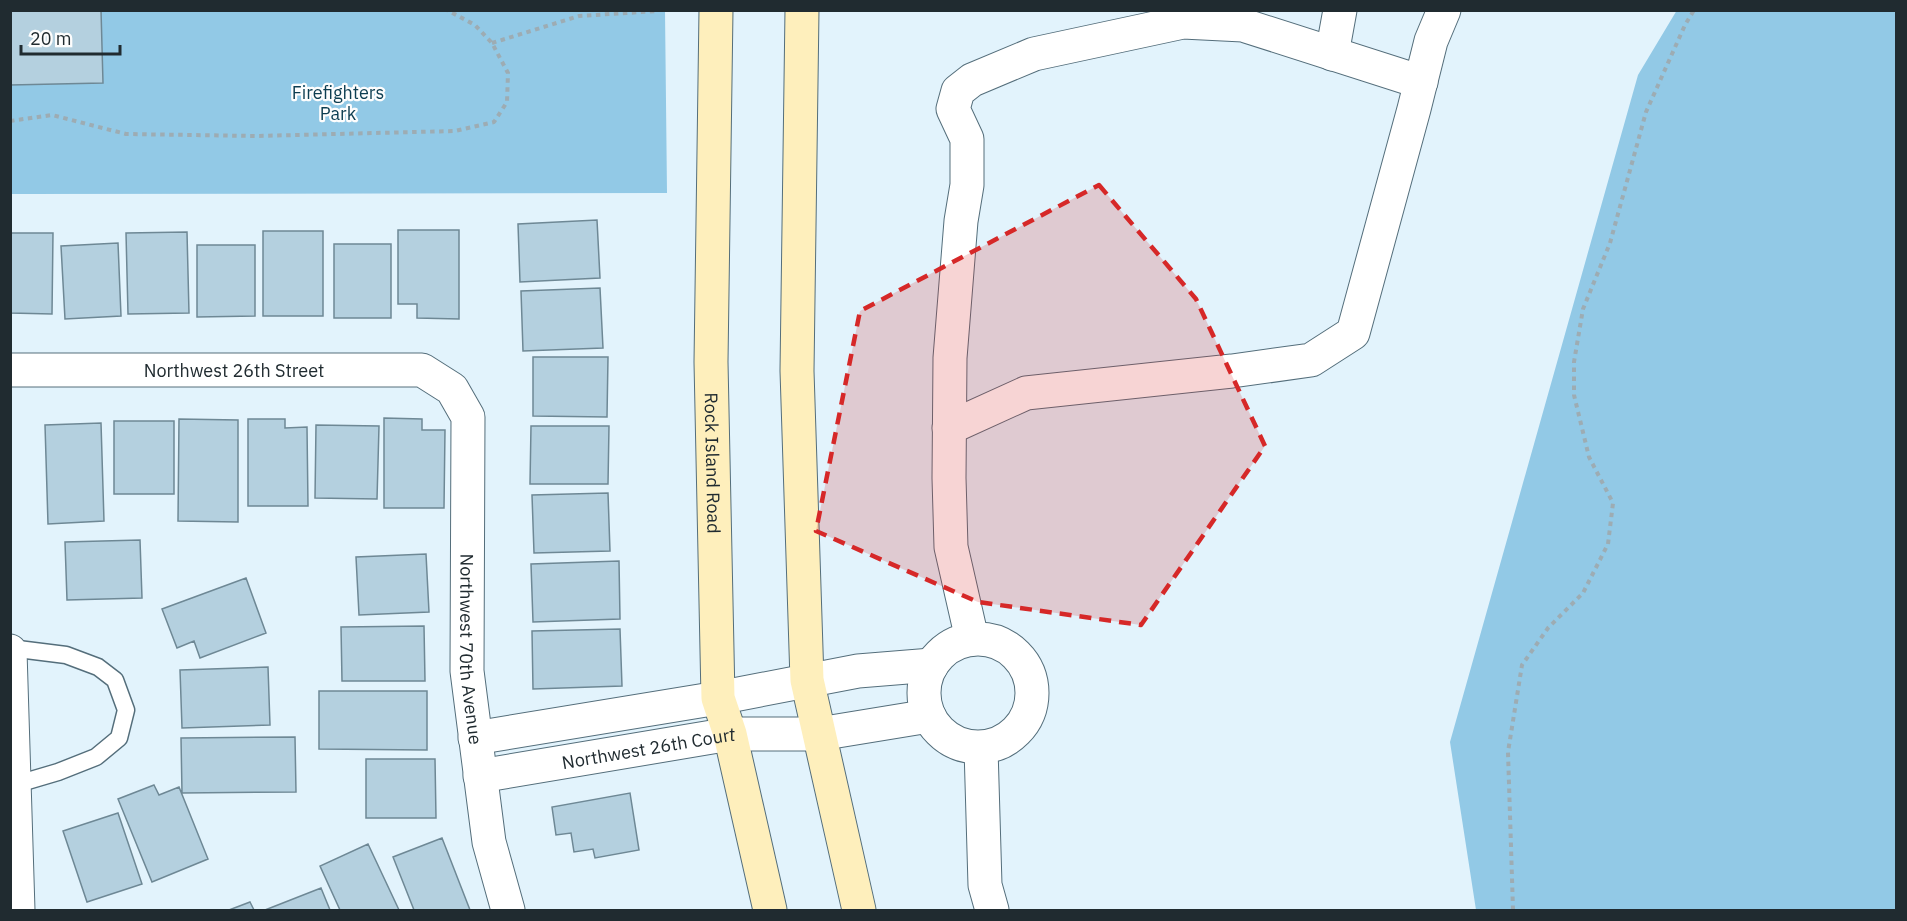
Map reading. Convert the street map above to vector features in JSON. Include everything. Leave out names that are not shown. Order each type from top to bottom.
[{"type":"main road","name":"Rock Island Road","points":[[716,10],[711,362],[718,698],[729,734],[770,910]]},
{"type":"main road","points":[[802,10],[797,370],[807,680],[859,910]]},
{"type":"street","points":[[1332,54],[1340,10]]},
{"type":"street","points":[[949,428],[1026,393],[1232,371],[1311,360],[1353,333],[1431,40],[1444,10]]},
{"type":"street","points":[[972,639],[951,547],[950,358],[961,220],[967,185],[967,139],[953,109],[958,91],[972,80],[1034,54],[1183,22],[1243,25],[1421,82]]},
{"type":"street","name":"Northwest 26th Street","points":[[10,370],[422,370],[452,389]]},
{"type":"street","name":"Northwest 70th Avenue","points":[[452,389],[468,417],[467,671],[489,842],[508,910]]},
{"type":"street","points":[[972,639],[994,641],[1014,651],[1027,668],[1034,689],[1031,711],[1020,729],[1002,743],[981,748],[965,746],[950,740],[937,730],[929,716],[924,699],[925,681],[932,664],[942,652],[957,643],[972,639]]},
{"type":"street","points":[[10,649],[15,907]]},
{"type":"street","points":[[475,738],[718,698],[858,671],[932,664]]},
{"type":"street","name":"Northwest 26th Court","points":[[480,776],[729,734],[819,734],[929,716]]},
{"type":"street","points":[[981,748],[985,885],[992,910]]},
{"type":"lane","points":[[10,649],[66,655],[98,667],[115,680],[126,710],[119,738],[96,757],[58,772],[14,785]]},
{"type":"path","points":[[10,121],[52,115],[126,134],[256,136],[455,131],[494,122],[507,102],[508,73],[492,43],[475,25],[447,10]]},
{"type":"path","points":[[1512,910],[1508,752],[1522,665],[1548,628],[1583,593],[1608,544],[1613,503],[1589,457],[1574,395],[1574,362],[1583,309],[1610,243],[1646,112],[1694,10]]},
{"type":"path","points":[[492,43],[579,16],[658,11]]},
{"type":"highlighted area","points":[[1099,185],[1196,299],[1265,446],[1141,625],[978,602],[816,531],[860,311]]},
{"type":"green space","points":[[1677,10],[1896,11],[1896,910],[1476,910],[1450,742],[1638,75]]},
{"type":"green space","name":"Firefighters Park","points":[[10,11],[665,11],[667,193],[11,194]]},
{"type":"building","points":[[10,10],[101,10],[103,83],[10,85]]},
{"type":"building","points":[[597,220],[600,278],[520,282],[518,224]]},
{"type":"building","points":[[398,230],[459,230],[459,319],[417,318],[417,304],[398,304]]},
{"type":"building","points":[[263,231],[323,231],[323,316],[263,316]]},
{"type":"building","points":[[187,232],[189,313],[128,314],[126,233]]},
{"type":"building","points":[[10,233],[53,233],[52,314],[10,313]]},
{"type":"building","points":[[118,243],[121,316],[65,319],[61,246]]},
{"type":"building","points":[[334,244],[391,244],[391,318],[334,318]]},
{"type":"building","points":[[197,245],[255,245],[255,316],[197,317]]},
{"type":"building","points":[[600,288],[603,348],[523,351],[521,291]]},
{"type":"building","points":[[533,357],[608,357],[607,417],[533,416]]},
{"type":"building","points":[[384,418],[422,419],[422,430],[445,430],[444,508],[384,508]]},
{"type":"building","points":[[179,419],[238,420],[238,522],[178,521]]},
{"type":"building","points":[[248,419],[285,419],[285,428],[307,427],[308,506],[248,506]]},
{"type":"building","points":[[114,421],[174,421],[174,494],[114,494]]},
{"type":"building","points":[[101,423],[104,521],[48,524],[45,425]]},
{"type":"building","points":[[316,425],[379,426],[377,499],[315,498]]},
{"type":"building","points":[[531,426],[609,426],[608,484],[530,484]]},
{"type":"building","points":[[608,493],[610,551],[534,553],[532,495]]},
{"type":"building","points":[[140,540],[142,598],[67,600],[65,542]]},
{"type":"building","points":[[426,554],[429,612],[359,615],[356,557]]},
{"type":"building","points":[[619,561],[620,619],[533,622],[531,564]]},
{"type":"building","points":[[246,578],[266,633],[200,658],[194,641],[177,648],[162,609]]},
{"type":"building","points":[[424,626],[425,681],[342,681],[341,627]]},
{"type":"building","points":[[620,629],[622,686],[533,689],[532,631]]},
{"type":"building","points":[[268,667],[270,725],[182,728],[180,670]]},
{"type":"building","points":[[319,691],[427,691],[427,750],[319,749]]},
{"type":"building","points":[[295,737],[296,792],[182,793],[181,738]]},
{"type":"building","points":[[366,759],[435,759],[436,818],[366,818]]},
{"type":"building","points":[[154,785],[159,795],[179,787],[208,859],[152,882],[118,799]]},
{"type":"building","points":[[630,793],[639,850],[595,858],[593,849],[574,852],[571,833],[556,835],[552,807]]},
{"type":"building","points":[[118,813],[142,884],[87,902],[63,831]]},
{"type":"building","points":[[442,838],[470,910],[414,910],[393,857]]},
{"type":"building","points":[[368,844],[399,910],[340,910],[320,866]]},
{"type":"building","points":[[321,888],[330,910],[265,910]]},
{"type":"building","points":[[250,902],[254,910],[229,910]]}]
